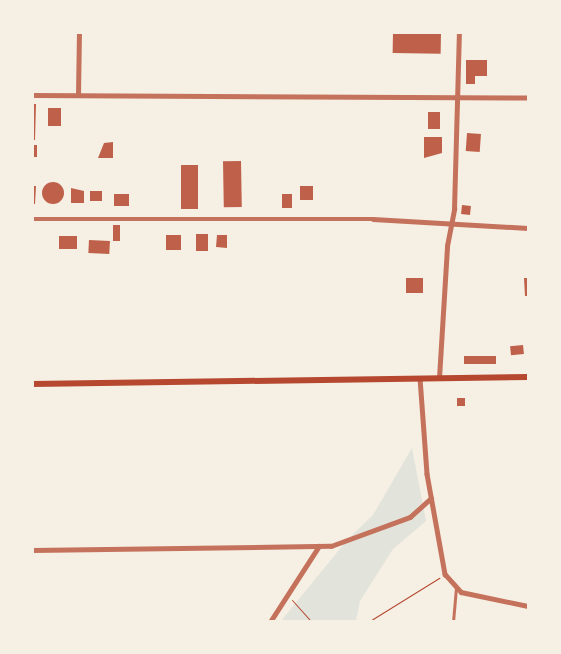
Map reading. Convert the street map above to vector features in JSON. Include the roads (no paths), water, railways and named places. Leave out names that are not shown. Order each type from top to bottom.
[{"type":"main road","points":[[32,384],[528,377]]},
{"type":"street","points":[[78,95],[79,32]]},
{"type":"street","points":[[439,378],[451,226],[458,96],[459,32]]},
{"type":"street","points":[[32,95],[458,96],[528,98]]},
{"type":"street","points":[[32,219],[373,219],[451,226],[528,228]]},
{"type":"street","points":[[420,378],[432,498],[445,574],[456,588],[474,597],[528,606]]},
{"type":"street","points":[[32,550],[319,546],[375,533],[410,517],[432,498]]},
{"type":"street","points":[[270,622],[288,597],[319,546]]},
{"type":"lane","points":[[453,622],[456,588]]}]
